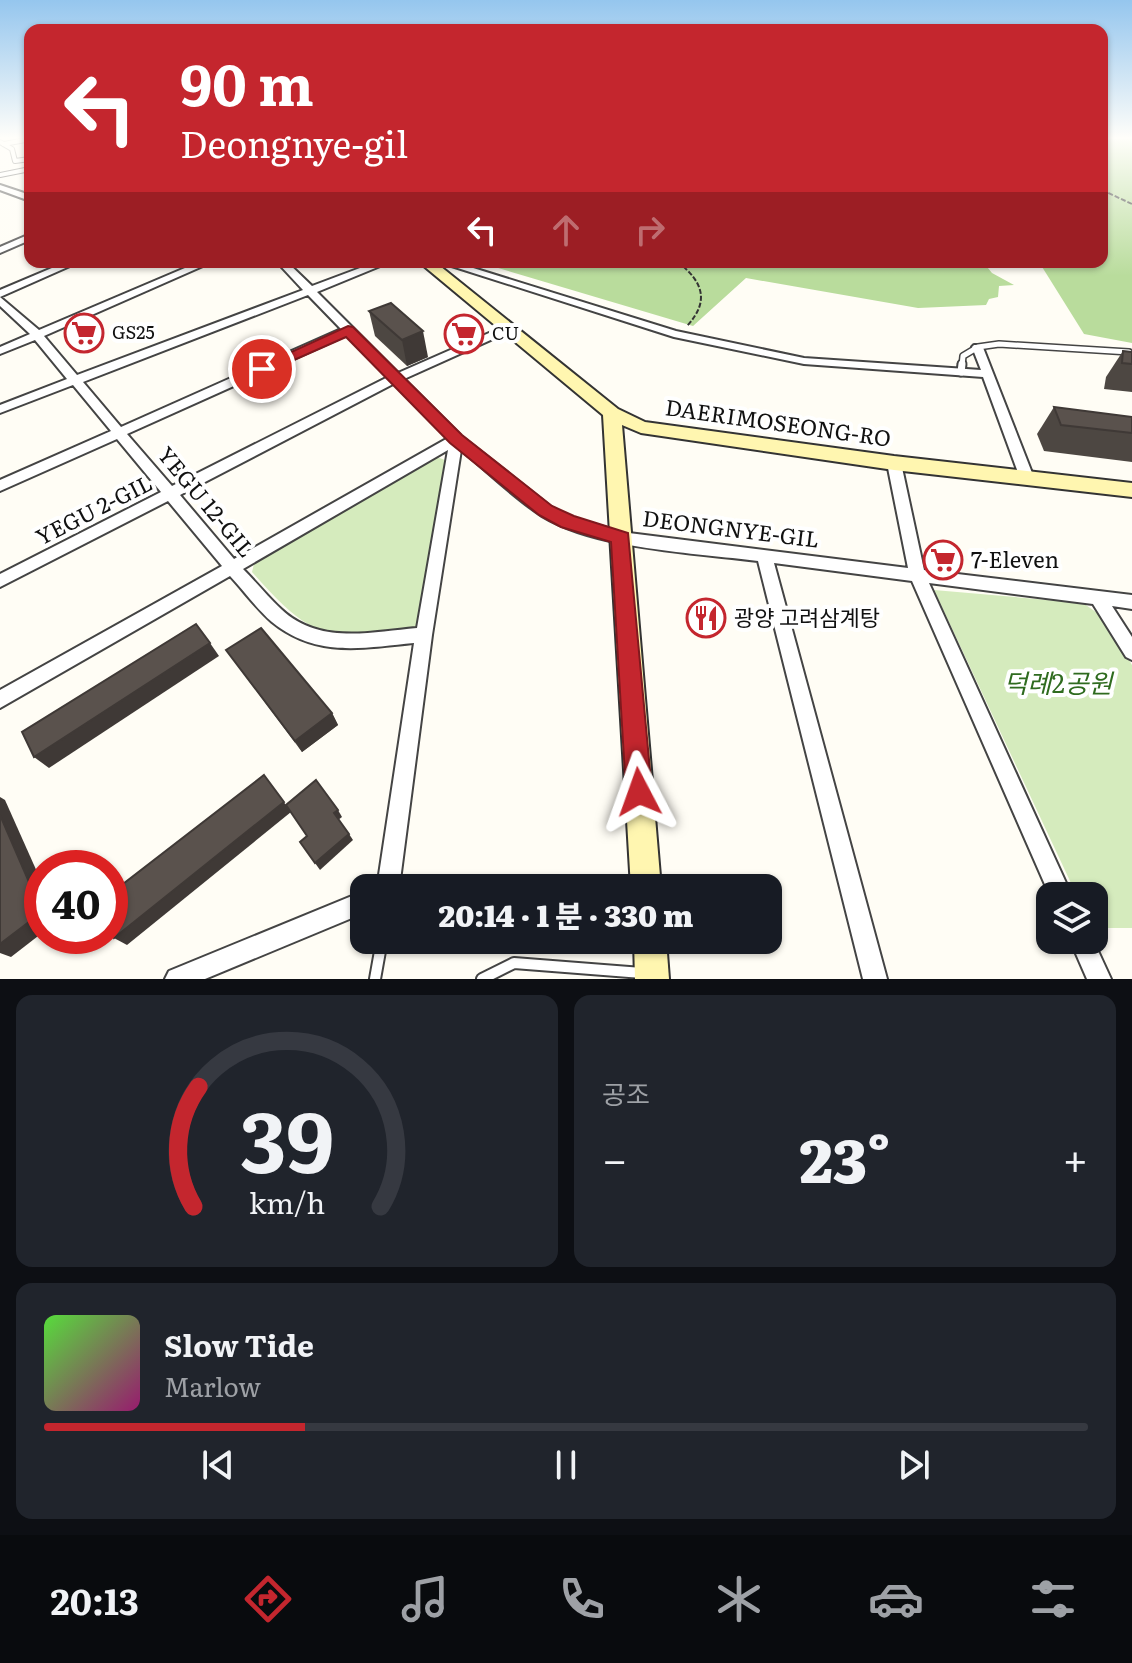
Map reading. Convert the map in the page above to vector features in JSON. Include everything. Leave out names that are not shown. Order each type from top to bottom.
[{"type":"street","points":[[0,187],[24,196]]},
{"type":"street","points":[[0,250],[24,240]]},
{"type":"street","points":[[0,297],[61,268]]},
{"type":"street","points":[[0,351],[193,268]]},
{"type":"street","name":"DEONGNYE-GIL","points":[[288,268],[456,439],[546,511],[567,522],[621,538],[1132,602]]},
{"type":"street","points":[[0,409],[368,268]]},
{"type":"street","name":"DAERIMOSEONG-RO","points":[[434,268],[612,413],[653,431],[1132,490]]},
{"type":"street","points":[[464,268],[689,337],[804,361],[987,374]]},
{"type":"street","name":"YEGU 12-GIL","points":[[0,297],[37,335],[118,434],[277,616],[318,639],[344,642],[424,635]]},
{"type":"street","name":"YEGU 2-GIL","points":[[0,581],[394,379],[509,328]]},
{"type":"street","points":[[0,486],[348,330]]},
{"type":"street","points":[[978,347],[1027,478]]},
{"type":"street","points":[[612,413],[645,874]]},
{"type":"street","points":[[0,700],[456,439]]},
{"type":"street","points":[[390,874],[456,439]]},
{"type":"street","points":[[894,463],[918,576],[1055,882]]},
{"type":"street","points":[[764,555],[875,979]]},
{"type":"street","points":[[1098,598],[1132,652]]},
{"type":"street","points":[[177,979],[350,908]]},
{"type":"street","points":[[651,954],[652,977]]},
{"type":"street","points":[[1087,954],[1099,979]]},
{"type":"lane","points":[[961,372],[963,356],[978,347],[1009,344],[1131,352]]},
{"type":"lane","points":[[375,979],[379,954]]},
{"type":"lane","points":[[482,979],[514,963],[652,977]]},
{"type":"path","points":[[1108,193],[1132,204]]},
{"type":"path","points":[[684,328],[699,313],[700,280],[689,268]]},
{"type":"green space","points":[[1108,185],[1132,185],[1132,343],[1084,334],[1043,268],[1108,268]]},
{"type":"green space","points":[[498,268],[988,268],[1014,285],[999,286],[998,297],[989,299],[986,305],[918,308],[746,278],[693,326]]},
{"type":"green space","points":[[434,456],[445,460],[420,632],[364,636],[325,632],[292,612],[252,572],[255,560]]},
{"type":"green space","name":"덕례2공원","points":[[934,590],[1083,603],[1103,617],[1132,665],[1132,928],[1108,928],[1108,882],[1070,882]]},
{"type":"building","points":[[391,303],[423,331],[402,340],[369,311]]},
{"type":"building","points":[[1123,351],[1132,352],[1132,364],[1122,363]]},
{"type":"building","points":[[1054,407],[1132,417],[1132,433],[1061,425]]},
{"type":"building","points":[[196,624],[210,643],[34,757],[22,732]]},
{"type":"building","points":[[261,628],[332,713],[295,741],[226,650]]},
{"type":"building","points":[[264,775],[284,802],[128,927],[128,880]]},
{"type":"building","points":[[316,780],[338,810],[334,813],[349,834],[315,863],[300,842],[307,836],[286,805]]},
{"type":"building","points":[[0,815],[24,870],[24,926],[0,944]]},
{"type":"place","name":"GS25","points":[[84,333]]},
{"type":"place","name":"CU","points":[[464,334]]},
{"type":"place","name":"7-Eleven","points":[[943,560]]},
{"type":"place","name":"광양 고려삼계탕","points":[[706,618]]},
{"type":"route","points":[[262,369],[348,330],[456,439],[546,511],[567,522],[621,538],[639,792]]}]
